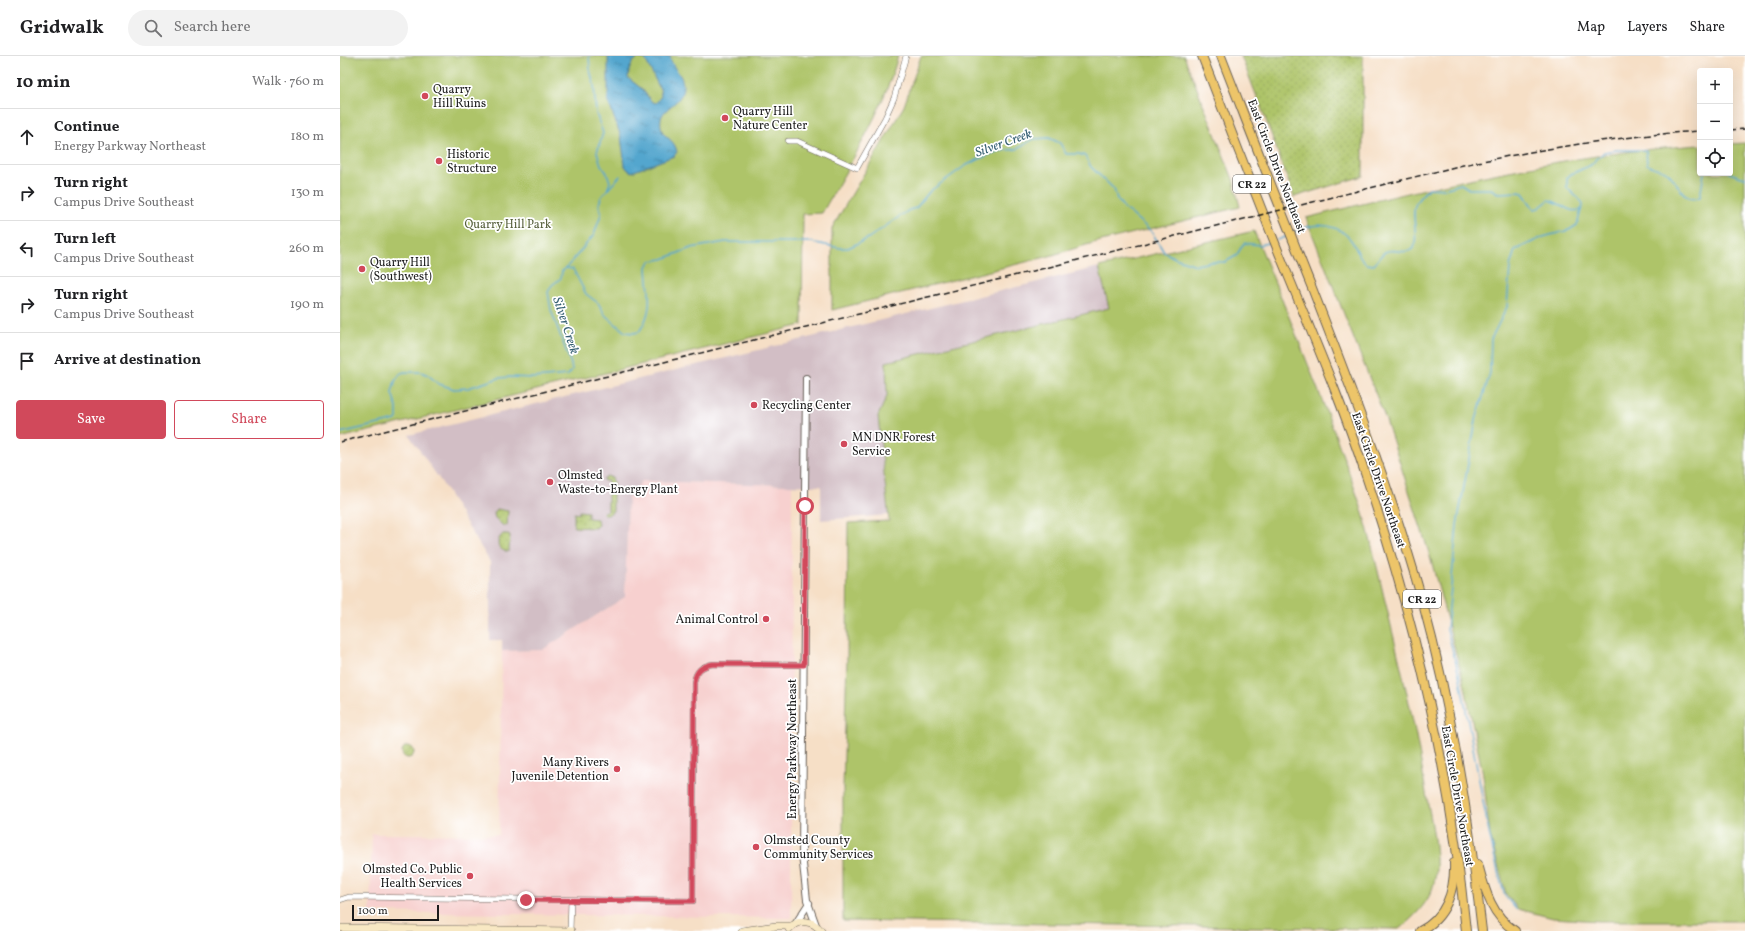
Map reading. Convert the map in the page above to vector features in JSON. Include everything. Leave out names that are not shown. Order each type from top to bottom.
[{"type":"main road","name":"East Circle Drive Northeast","points":[[1202,56],[1278,252],[1353,438],[1388,541],[1410,618],[1435,727],[1452,822],[1466,931]]},
{"type":"main road","name":"East Circle Drive Northeast","points":[[1221,56],[1358,406],[1402,532],[1423,602],[1450,717],[1471,839],[1482,931]]},
{"type":"main road","points":[[1420,931],[1437,918],[1446,906],[1450,896],[1454,873],[1452,822]]},
{"type":"main road","points":[[1471,839],[1490,902],[1500,919],[1515,931]]},
{"type":"main road","points":[[742,931],[776,926],[791,927],[803,921],[810,922],[818,928]]},
{"type":"main road","points":[[340,928],[570,931]]},
{"type":"street","points":[[788,141],[797,142],[857,168],[885,118],[894,98],[906,56]]},
{"type":"street","name":"Energy Parkway Northeast","points":[[806,378],[802,855],[809,903],[818,928]]},
{"type":"street","points":[[340,900],[349,897],[693,901],[695,676],[700,668],[713,664],[804,665]]},
{"type":"street","points":[[570,931],[571,900]]},
{"type":"street","points":[[791,927],[809,903]]},
{"type":"shaded area","points":[[1099,267],[1109,308],[886,362],[887,396],[878,416],[888,515],[821,520],[821,486],[642,481],[628,498],[625,597],[542,650],[502,651],[502,640],[490,640],[490,562],[442,483],[409,435]]},
{"type":"shaded area","points":[[642,481],[792,485],[791,918],[370,912],[372,834],[499,835],[502,651],[542,650],[625,597],[628,498]]},
{"type":"green space","name":"Quarry Hill Park","points":[[340,56],[898,56],[892,77],[875,117],[822,213],[803,214],[802,325],[340,438]]},
{"type":"green space","points":[[921,56],[1184,56],[1233,179],[1240,207],[832,310],[832,228],[904,106]]},
{"type":"green space","points":[[1241,56],[1363,56],[1363,176],[1294,197]]},
{"type":"green space","points":[[1745,143],[1745,921],[1599,921],[1553,918],[1518,909],[1506,894],[1490,835],[1483,775],[1465,687],[1430,556],[1386,420],[1306,218],[1502,172],[1550,163],[1649,149],[1697,145],[1697,176],[1733,176],[1733,144]]},
{"type":"green space","points":[[1254,231],[1335,433],[1359,501],[1371,541],[1413,720],[1434,835],[1436,873],[1429,897],[1421,909],[1399,929],[843,921],[843,789],[847,659],[848,523],[889,521],[878,416],[887,396],[886,362],[1109,308],[1099,267]]},
{"type":"green space","points":[[607,476],[612,478],[613,481],[613,511],[608,515],[604,515],[603,512],[608,511],[608,481],[604,481],[603,479]]},
{"type":"green space","points":[[497,509],[508,511],[507,526],[502,525],[495,518],[494,513]]},
{"type":"green space","points":[[579,511],[588,512],[588,518],[597,519],[598,525],[595,528],[574,527],[574,513],[579,514]]},
{"type":"green space","points":[[503,534],[510,535],[508,552],[501,549],[498,545],[499,539]]},
{"type":"green space","points":[[410,746],[413,747],[413,757],[406,758],[403,757],[402,750],[403,747]]},
{"type":"water","points":[[608,56],[670,56],[683,82],[683,87],[678,100],[664,112],[661,118],[663,133],[675,146],[677,152],[674,156],[632,172],[628,170],[625,166],[621,137],[608,101]],"holes":[[[638,58],[645,59],[660,89],[661,96],[656,103],[652,102],[642,89],[628,78],[629,69],[633,62]]]},
{"type":"waterway","points":[[589,56],[590,70],[594,85],[596,113],[603,133],[597,152],[601,165],[607,173],[610,182],[607,190]]},
{"type":"waterway","name":"Silver Creek","points":[[340,433],[396,420],[397,408],[392,393],[395,381],[400,374],[404,372],[421,372],[428,375],[439,384],[454,389],[468,388],[499,378],[533,378],[568,375],[572,370],[571,364],[551,310],[548,292],[552,285],[561,278],[562,271],[566,268],[573,269],[586,294],[598,303],[605,315],[625,332],[639,332],[649,308],[647,267],[650,261],[663,259],[691,248],[725,242],[811,242],[840,248],[848,248],[867,239],[909,210],[916,208],[930,191],[965,166],[999,151],[1017,149],[1033,139],[1049,138],[1060,143],[1066,154],[1079,154],[1085,156],[1091,167],[1114,189],[1117,199],[1123,207],[1151,231],[1164,252],[1175,258],[1196,265],[1211,262],[1225,262],[1236,256],[1244,243],[1260,245],[1271,242]]},
{"type":"waterway","name":"Silver Creek","points":[[1293,233],[1301,229],[1317,225],[1333,227],[1347,236],[1366,264],[1374,265],[1385,252],[1392,250],[1407,251],[1414,248],[1416,237],[1414,208],[1416,203],[1429,188],[1444,189],[1461,184],[1469,189],[1491,189],[1498,193],[1519,192],[1523,193],[1534,209],[1539,208],[1549,200],[1568,209],[1576,211],[1581,210],[1583,206],[1582,202],[1567,188],[1567,178],[1571,174],[1591,165],[1604,152],[1617,150],[1646,151],[1647,164],[1671,175],[1685,195],[1690,198],[1694,199],[1700,197],[1704,176]]},
{"type":"waterway","name":"Silver Creek","points":[[1733,174],[1745,178]]},
{"type":"waterway","points":[[566,268],[594,235],[601,214],[599,205],[601,197],[620,176]]},
{"type":"waterway","points":[[1516,909],[1505,896],[1499,876],[1489,833],[1460,678],[1447,629],[1457,525],[1476,420],[1490,373],[1491,339],[1507,307],[1510,266],[1515,250],[1543,237],[1569,230],[1577,225],[1581,210]]},
{"type":"waterway","name":"Silver Creek","points":[[1277,240],[1288,236]]},
{"type":"railway","points":[[1733,130],[1745,129]]},
{"type":"railway","points":[[340,442],[1463,165],[1581,144],[1640,136],[1697,131]]},
{"type":"place","name":"Quarry Hill Ruins","points":[[425,96]]},
{"type":"place","name":"Quarry Hill Nature Center","points":[[725,118]]},
{"type":"place","name":"Historic Structure","points":[[439,161]]},
{"type":"place","name":"Quarry Hill (Southwest)","points":[[362,269]]},
{"type":"place","name":"Recycling Center","points":[[754,405]]},
{"type":"place","name":"MN DNR Forest Service","points":[[844,444]]},
{"type":"place","name":"Olmsted Waste-to-Energy Plant","points":[[550,482]]},
{"type":"place","name":"Animal Control","points":[[766,619]]},
{"type":"place","name":"Many Rivers Juvenile Detention","points":[[617,769]]},
{"type":"place","name":"Olmsted County Community Services","points":[[756,847]]},
{"type":"place","name":"Olmsted Co. Public Health Services","points":[[470,876]]},
{"type":"route","points":[[526,900],[693,901],[695,676],[700,668],[713,664],[804,665],[805,506]]}]
